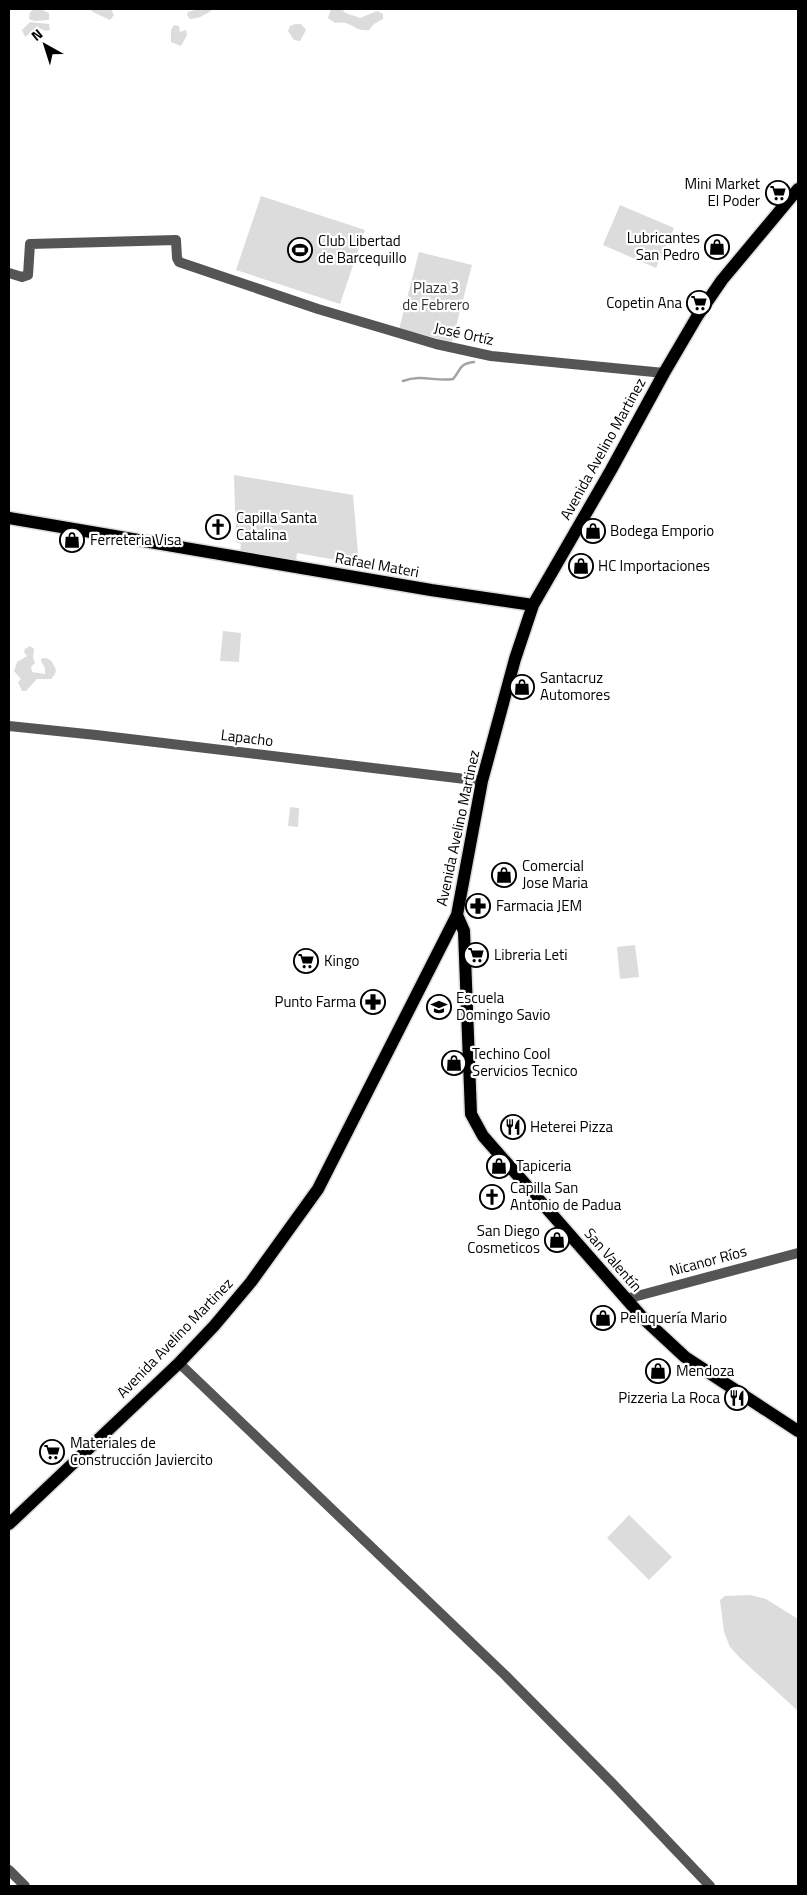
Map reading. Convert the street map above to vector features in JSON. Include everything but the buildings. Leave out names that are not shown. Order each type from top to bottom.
[{"type":"main road","name":"Avenida Avelino Martinez","points":[[9,1524],[178,1363],[214,1326],[251,1282],[318,1189],[457,915],[482,781],[533,605],[611,470],[664,373],[722,280],[798,189]]},
{"type":"main road","name":"Rafael Materi","points":[[9,518],[430,590],[533,605]]},
{"type":"main road","name":"San Valentín","points":[[457,915],[464,931],[471,1114],[483,1136],[643,1318],[685,1356],[798,1431]]},
{"type":"street","name":"José Ortíz","points":[[9,273],[25,277],[28,274],[30,244],[176,240],[179,262],[318,309],[444,346],[491,356],[664,373]]},
{"type":"street","name":"Lapacho","points":[[9,726],[482,781]]},
{"type":"street","name":"Nicanor Ríos","points":[[626,1299],[798,1253]]},
{"type":"street","points":[[178,1363],[505,1675],[710,1886]]},
{"type":"street","points":[[9,1870],[25,1886]]},
{"type":"green space","points":[[35,9],[49,13],[49,20],[34,21],[29,19],[30,12]]},
{"type":"green space","points":[[90,9],[111,9],[114,15],[110,20]]},
{"type":"green space","points":[[199,9],[213,9],[196,18],[190,19],[187,15],[188,12]]},
{"type":"green space","points":[[331,9],[344,9],[343,11],[360,18],[377,11],[383,14],[383,19],[374,24],[369,30],[363,30],[346,23],[335,23],[328,18]]},
{"type":"green space","points":[[30,22],[49,24],[50,30],[35,29],[25,37],[22,30]]},
{"type":"green space","points":[[301,24],[306,30],[300,41],[294,40],[288,31],[290,26]]},
{"type":"green space","points":[[174,25],[179,26],[180,32],[186,30],[187,35],[181,46],[171,42],[171,30]]},
{"type":"green space","name":"Club Libertad de Barcequillo","points":[[261,196],[365,230],[340,304],[236,270]]},
{"type":"green space","points":[[620,205],[674,228],[656,268],[603,245]]},
{"type":"green space","name":"Plaza 3 de Febrero","points":[[419,252],[472,265],[452,342],[399,329]]},
{"type":"green space","points":[[234,475],[353,495],[359,564],[297,553],[296,561],[240,553],[241,544],[236,542]]},
{"type":"green space","points":[[223,631],[241,633],[239,662],[220,661]]},
{"type":"green space","points":[[30,646],[34,649],[33,658],[35,663],[31,667],[32,672],[45,674],[45,668],[41,661],[42,658],[50,660],[56,670],[51,679],[37,679],[26,691],[22,691],[18,682],[21,679],[14,671],[17,662],[27,656],[24,652]]},
{"type":"green space","points":[[290,807],[299,808],[298,827],[288,826]]},
{"type":"green space","points":[[635,945],[639,977],[620,979],[617,947]]},
{"type":"green space","points":[[629,1515],[672,1557],[649,1580],[607,1538]]},
{"type":"green space","points":[[750,1595],[766,1599],[798,1619],[798,1711],[730,1647],[724,1632],[720,1600],[725,1596]]},
{"type":"waterway","points":[[403,381],[416,378],[453,379],[463,366],[474,362]]},
{"type":"place","name":"Mini Market El Poder","points":[[778,193]]},
{"type":"place","name":"Lubricantes San Pedro","points":[[717,247]]},
{"type":"place","name":"Club Libertad de Barcequillo","points":[[300,250]]},
{"type":"place","name":"Copetin Ana","points":[[699,303]]},
{"type":"place","name":"Capilla Santa Catalina","points":[[218,527]]},
{"type":"place","name":"Bodega Emporio","points":[[593,531]]},
{"type":"place","name":"Ferreteria Visa","points":[[72,540]]},
{"type":"place","name":"HC Importaciones","points":[[581,566]]},
{"type":"place","name":"Santacruz Automores","points":[[522,687]]},
{"type":"place","name":"Comercial Jose Maria","points":[[504,875]]},
{"type":"place","name":"Farmacia JEM","points":[[478,906]]},
{"type":"place","name":"Libreria Leti","points":[[476,955]]},
{"type":"place","name":"Kingo","points":[[306,961]]},
{"type":"place","name":"Punto Farma","points":[[373,1002]]},
{"type":"place","name":"Escuela Domingo Savio","points":[[439,1007]]},
{"type":"place","name":"Techino Cool Servicios Tecnico","points":[[454,1063]]},
{"type":"place","name":"Heterei Pizza","points":[[513,1127]]},
{"type":"place","name":"Tapiceria","points":[[499,1166]]},
{"type":"place","name":"Capilla San Antonio de Padua","points":[[492,1197]]},
{"type":"place","name":"San Diego Cosmeticos","points":[[557,1240]]},
{"type":"place","name":"Peluquería Mario","points":[[603,1318]]},
{"type":"place","name":"Mendoza","points":[[658,1371]]},
{"type":"place","name":"Pizzeria La Roca","points":[[737,1398]]},
{"type":"place","name":"Materiales de Construcción Javiercito","points":[[52,1452]]}]
